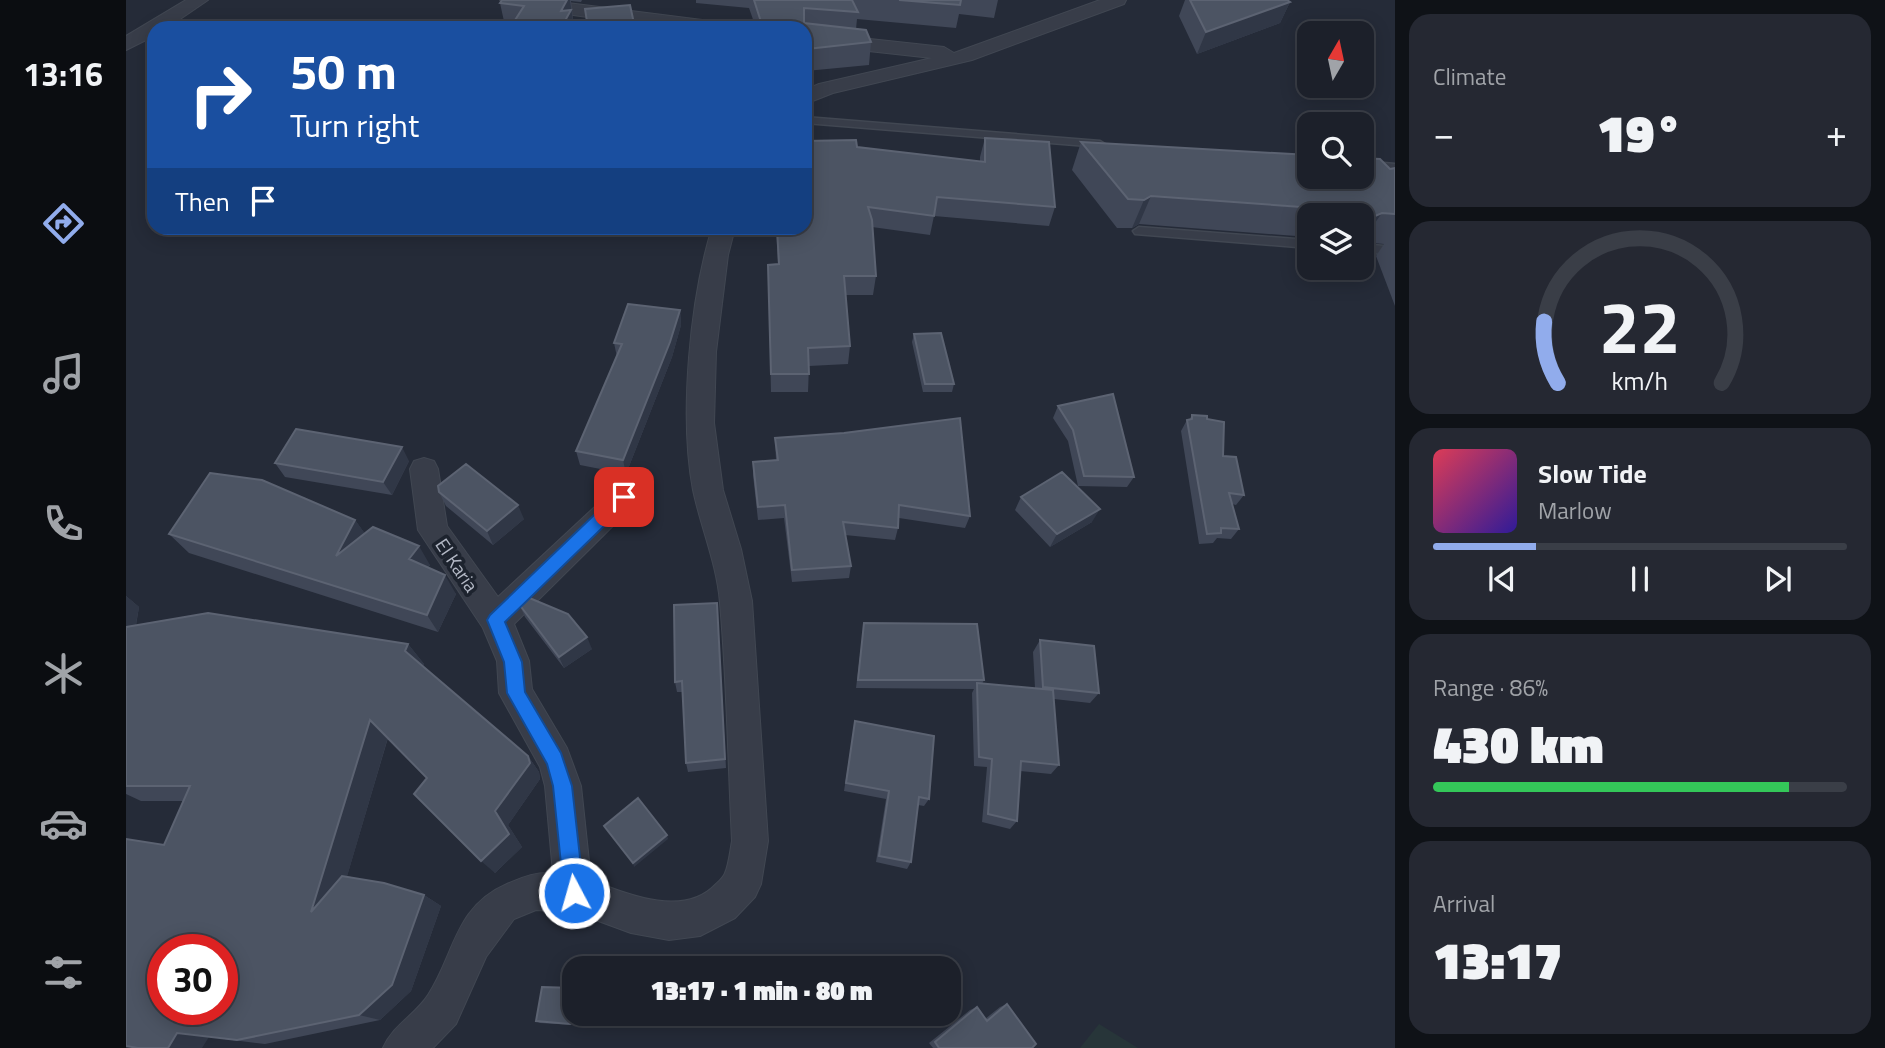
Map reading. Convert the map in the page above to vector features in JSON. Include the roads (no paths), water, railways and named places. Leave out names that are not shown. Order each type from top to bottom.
[{"type":"street","points":[[165,21],[199,0]]},
{"type":"street","points":[[509,0],[654,21]]},
{"type":"street","points":[[812,39],[929,58],[965,56],[1117,0]]},
{"type":"street","points":[[126,44],[147,32]]},
{"type":"street","points":[[812,95],[826,88],[929,58]]},
{"type":"street","points":[[404,1048],[442,1010],[472,943],[501,906],[535,891],[574,893],[631,914],[669,921],[699,917],[722,905],[742,884],[750,841],[736,600],[726,549],[708,490],[700,423],[703,352],[721,235]]},
{"type":"street","name":"El Karia","points":[[424,469],[433,530],[496,620],[513,662],[516,693],[555,760],[563,786],[574,893]]},
{"type":"street","points":[[496,620],[624,497]]},
{"type":"lane","points":[[812,121],[1106,145]]},
{"type":"lane","points":[[1374,165],[1395,167]]},
{"type":"lane","points":[[1139,231],[1297,243]]},
{"type":"lane","points":[[1374,249],[1395,251]]}]
